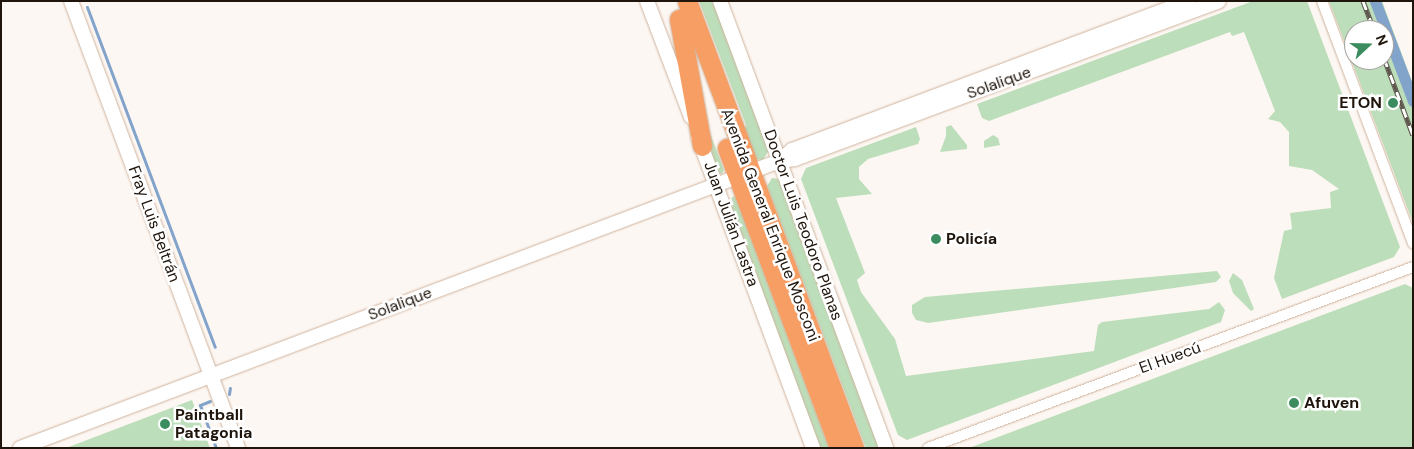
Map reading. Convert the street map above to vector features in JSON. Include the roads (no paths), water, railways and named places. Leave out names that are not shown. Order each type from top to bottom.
[{"type":"highway","name":"Avenida General Enrique Mosconi","points":[[673,1],[854,448]]},
{"type":"highway","name":"Avenida General Enrique Mosconi","points":[[686,1],[744,174],[840,448]]},
{"type":"highway","points":[[679,19],[702,146]]},
{"type":"main road","name":"Fray Luis Beltrán","points":[[71,1],[238,448]]},
{"type":"main road","name":"Juan Julián Lastra","points":[[647,1],[814,448]]},
{"type":"main road","name":"Doctor Luis Teodoro Planas","points":[[720,1],[886,448]]},
{"type":"main road","name":"Solalique","points":[[779,161],[792,150],[1189,1]]},
{"type":"main road","name":"Solalique","points":[[20,448],[744,174],[779,161],[795,159],[1219,1]]},
{"type":"street","points":[[1322,1],[1413,243]]},
{"type":"street","name":"El Huecú","points":[[928,448],[1413,268]]},
{"type":"waterway","points":[[1375,1],[1413,101]]},
{"type":"waterway","points":[[87,7],[215,347]]},
{"type":"waterway","points":[[229,394],[230,388]]},
{"type":"waterway","points":[[210,401],[200,405],[216,448]]},
{"type":"railway","points":[[1363,1],[1370,20]]},
{"type":"railway","points":[[1389,70],[1413,135]]},
{"type":"place","name":"ETON","points":[[1393,103]]},
{"type":"place","name":"Policía","points":[[936,239]]},
{"type":"place","name":"Afuven","points":[[1294,403]]},
{"type":"place","name":"Paintball Patagonia","points":[[165,424]]}]
